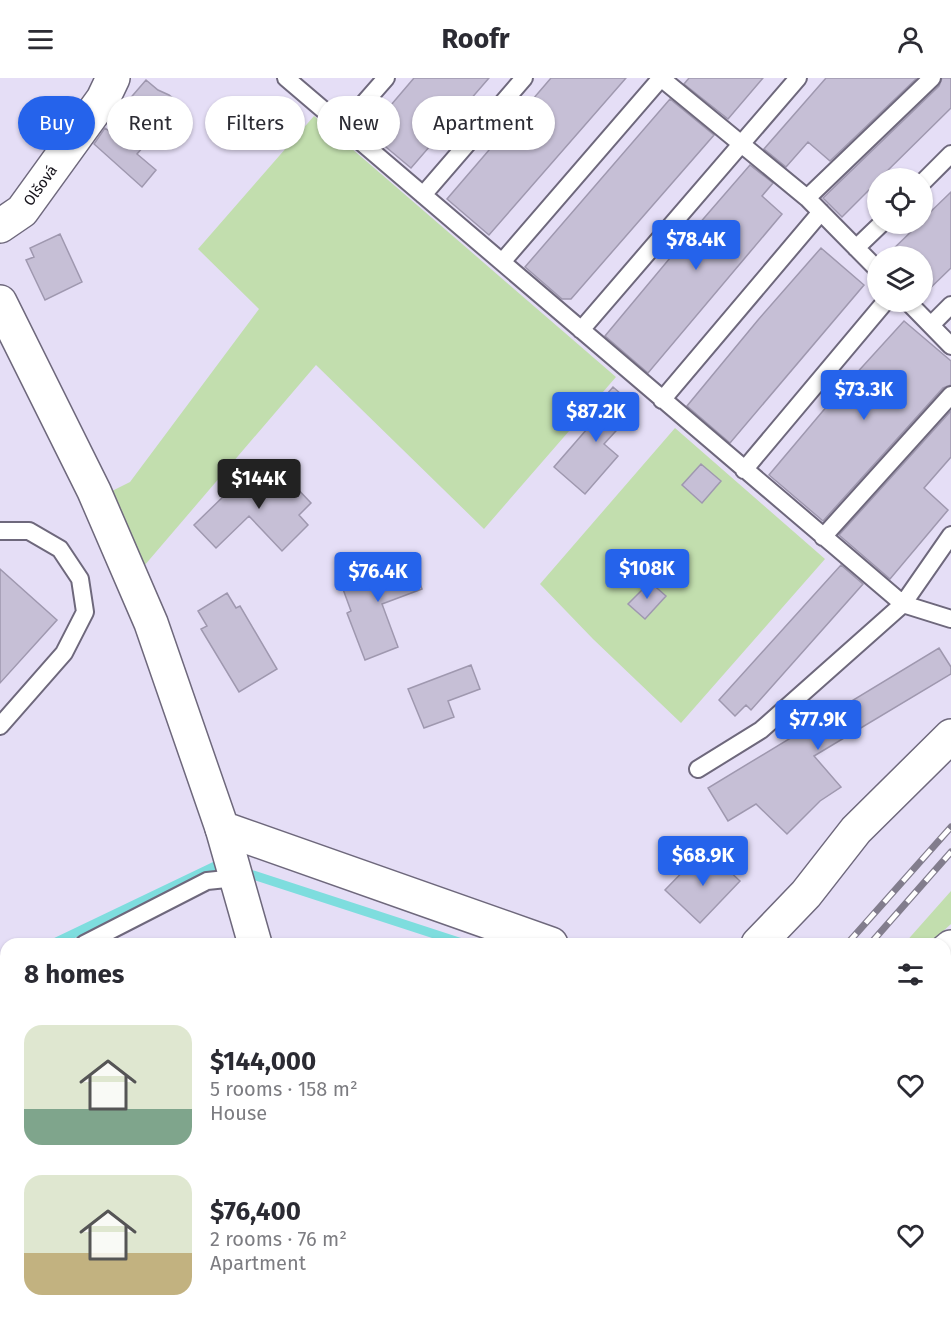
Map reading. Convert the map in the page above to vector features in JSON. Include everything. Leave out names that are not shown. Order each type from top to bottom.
[{"type":"street","name":"Olšová","points":[[0,226],[22,211],[103,99],[113,78]]},
{"type":"street","points":[[0,302],[94,491],[151,623],[222,828],[253,938]]},
{"type":"street","points":[[764,938],[806,894],[856,830],[951,736]]},
{"type":"street","points":[[222,828],[534,938]]},
{"type":"lane","points":[[286,78],[317,105]]},
{"type":"lane","points":[[370,96],[386,78]]},
{"type":"lane","points":[[423,195],[524,78]]},
{"type":"lane","points":[[502,262],[661,78],[807,198],[867,259]]},
{"type":"lane","points":[[581,330],[798,78]]},
{"type":"lane","points":[[807,198],[932,78]]},
{"type":"lane","points":[[370,150],[903,604],[951,619]]},
{"type":"lane","points":[[933,172],[951,154]]},
{"type":"lane","points":[[662,400],[821,212]]},
{"type":"lane","points":[[856,248],[871,234]]},
{"type":"lane","points":[[930,325],[951,305]]},
{"type":"lane","points":[[744,470],[877,312]]},
{"type":"lane","points":[[918,312],[951,346]]},
{"type":"lane","points":[[823,537],[951,395]]},
{"type":"lane","points":[[0,531],[29,531],[60,549],[80,579],[85,612],[64,653],[0,726]]},
{"type":"lane","points":[[698,769],[761,730],[903,604],[951,534]]},
{"type":"lane","points":[[96,938],[207,881],[236,878]]},
{"type":"green space","points":[[314,116],[317,119],[317,150],[353,150],[616,377],[484,529],[316,365],[144,566],[110,492],[130,482],[259,309],[198,249],[284,150],[305,150],[305,126]]},
{"type":"green space","points":[[675,428],[825,559],[681,723],[593,639],[540,584]]},
{"type":"green space","points":[[951,891],[951,924],[936,938],[909,938]]},
{"type":"building","points":[[414,78],[489,78],[473,96],[412,96],[412,150],[427,150],[411,168],[390,150],[400,150],[399,96]]},
{"type":"building","points":[[551,78],[626,78],[489,235],[447,199],[489,150],[555,150],[555,96],[536,96]]},
{"type":"building","points":[[689,78],[763,78],[728,119],[684,84]]},
{"type":"building","points":[[826,78],[917,78],[830,161],[808,142],[786,167],[764,149]]},
{"type":"building","points":[[942,78],[951,78],[951,108],[890,168],[867,168],[867,192],[842,217],[823,198],[939,86]]},
{"type":"building","points":[[146,80],[170,96],[132,96]]},
{"type":"building","points":[[670,99],[714,135],[571,299],[562,299],[525,267]]},
{"type":"building","points":[[105,128],[107,130],[107,150],[140,150],[137,154],[156,170],[142,187],[95,145]]},
{"type":"building","points":[[750,165],[773,183],[762,196],[782,214],[648,373],[605,336]]},
{"type":"building","points":[[951,192],[951,268],[933,285],[933,246],[896,246],[909,234],[933,234],[933,209]]},
{"type":"building","points":[[60,234],[82,282],[45,300],[26,260],[34,257],[30,248]]},
{"type":"building","points":[[821,248],[864,285],[730,443],[687,406]]},
{"type":"building","points":[[904,321],[951,361],[951,385],[943,388],[823,521],[769,475],[833,399]]},
{"type":"building","points":[[613,387],[637,408],[604,444],[618,456],[585,494],[554,467],[600,414],[594,409]]},
{"type":"building","points":[[951,411],[951,457],[924,488],[948,510],[890,579],[839,535]]},
{"type":"building","points":[[272,462],[311,503],[299,515],[308,525],[282,551],[249,516],[216,548],[194,525],[230,490],[236,496]]},
{"type":"building","points":[[701,464],[721,481],[702,503],[682,485]]},
{"type":"building","points":[[409,555],[422,589],[382,604],[398,647],[365,660],[347,613],[351,611],[340,581]]},
{"type":"building","points":[[841,565],[863,584],[751,710],[746,705],[735,716],[719,700]]},
{"type":"building","points":[[0,569],[57,620],[0,683]]},
{"type":"building","points":[[650,582],[666,596],[645,619],[628,604]]},
{"type":"building","points":[[227,593],[236,608],[240,606],[277,669],[239,692],[201,629],[207,626],[198,611]]},
{"type":"building","points":[[939,648],[951,667],[951,674],[814,756],[841,787],[820,801],[787,834],[756,804],[728,821],[708,788]]},
{"type":"building","points":[[471,665],[480,689],[448,701],[454,717],[424,728],[408,689]]},
{"type":"building","points":[[711,854],[740,881],[700,923],[665,890],[694,860],[700,866]]},
{"type":"waterway","points":[[65,938],[215,866]]},
{"type":"waterway","points":[[250,874],[447,938]]},
{"type":"railway","points":[[852,938],[951,827]]},
{"type":"railway","points":[[875,938],[951,852]]}]
